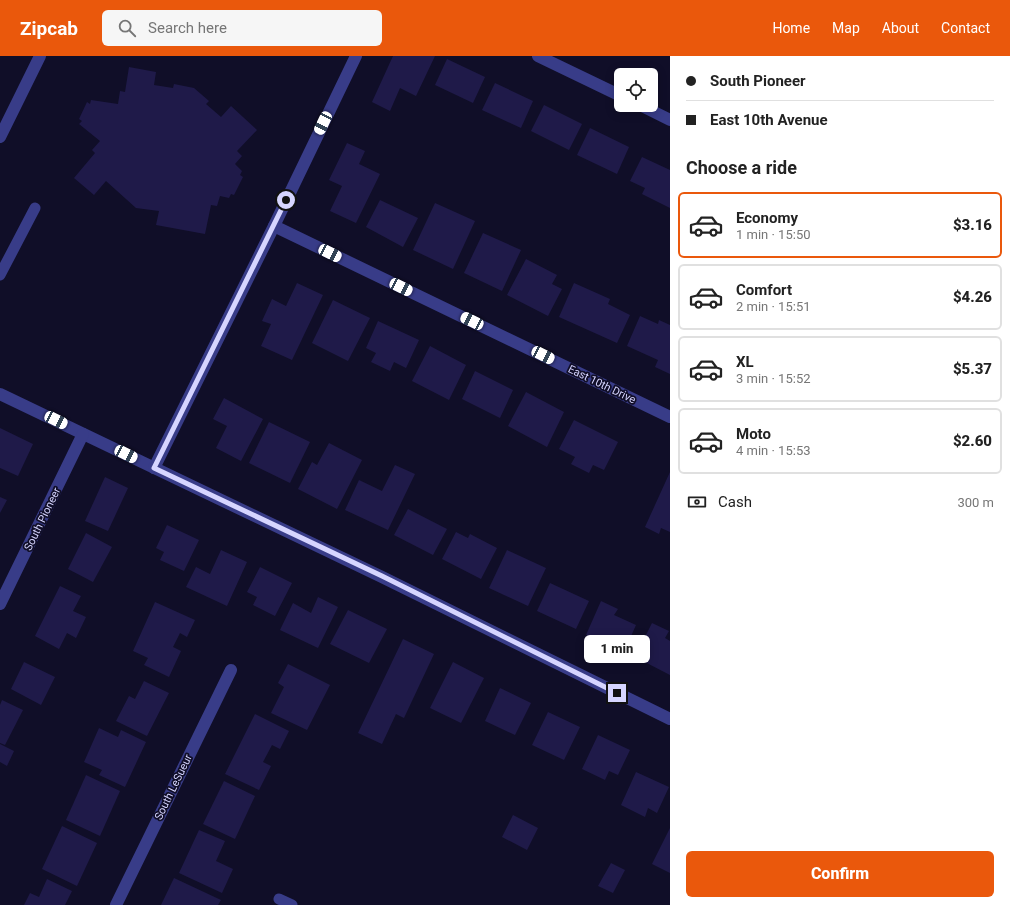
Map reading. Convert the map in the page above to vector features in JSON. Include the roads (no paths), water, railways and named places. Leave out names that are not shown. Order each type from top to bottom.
[{"type":"street","points":[[0,138],[40,56]]},
{"type":"street","points":[[154,468],[274,226],[356,56]]},
{"type":"street","points":[[538,56],[614,93]]},
{"type":"street","points":[[654,112],[670,120]]},
{"type":"street","name":"East 10th Drive","points":[[274,226],[670,417]]},
{"type":"street","points":[[0,394],[382,576],[670,719]]},
{"type":"street","name":"South Pioneer","points":[[0,604],[83,434]]},
{"type":"street","name":"South LeSueur","points":[[116,905],[231,670]]},
{"type":"lane","points":[[0,275],[35,208]]},
{"type":"lane","points":[[279,899],[292,905]]}]
